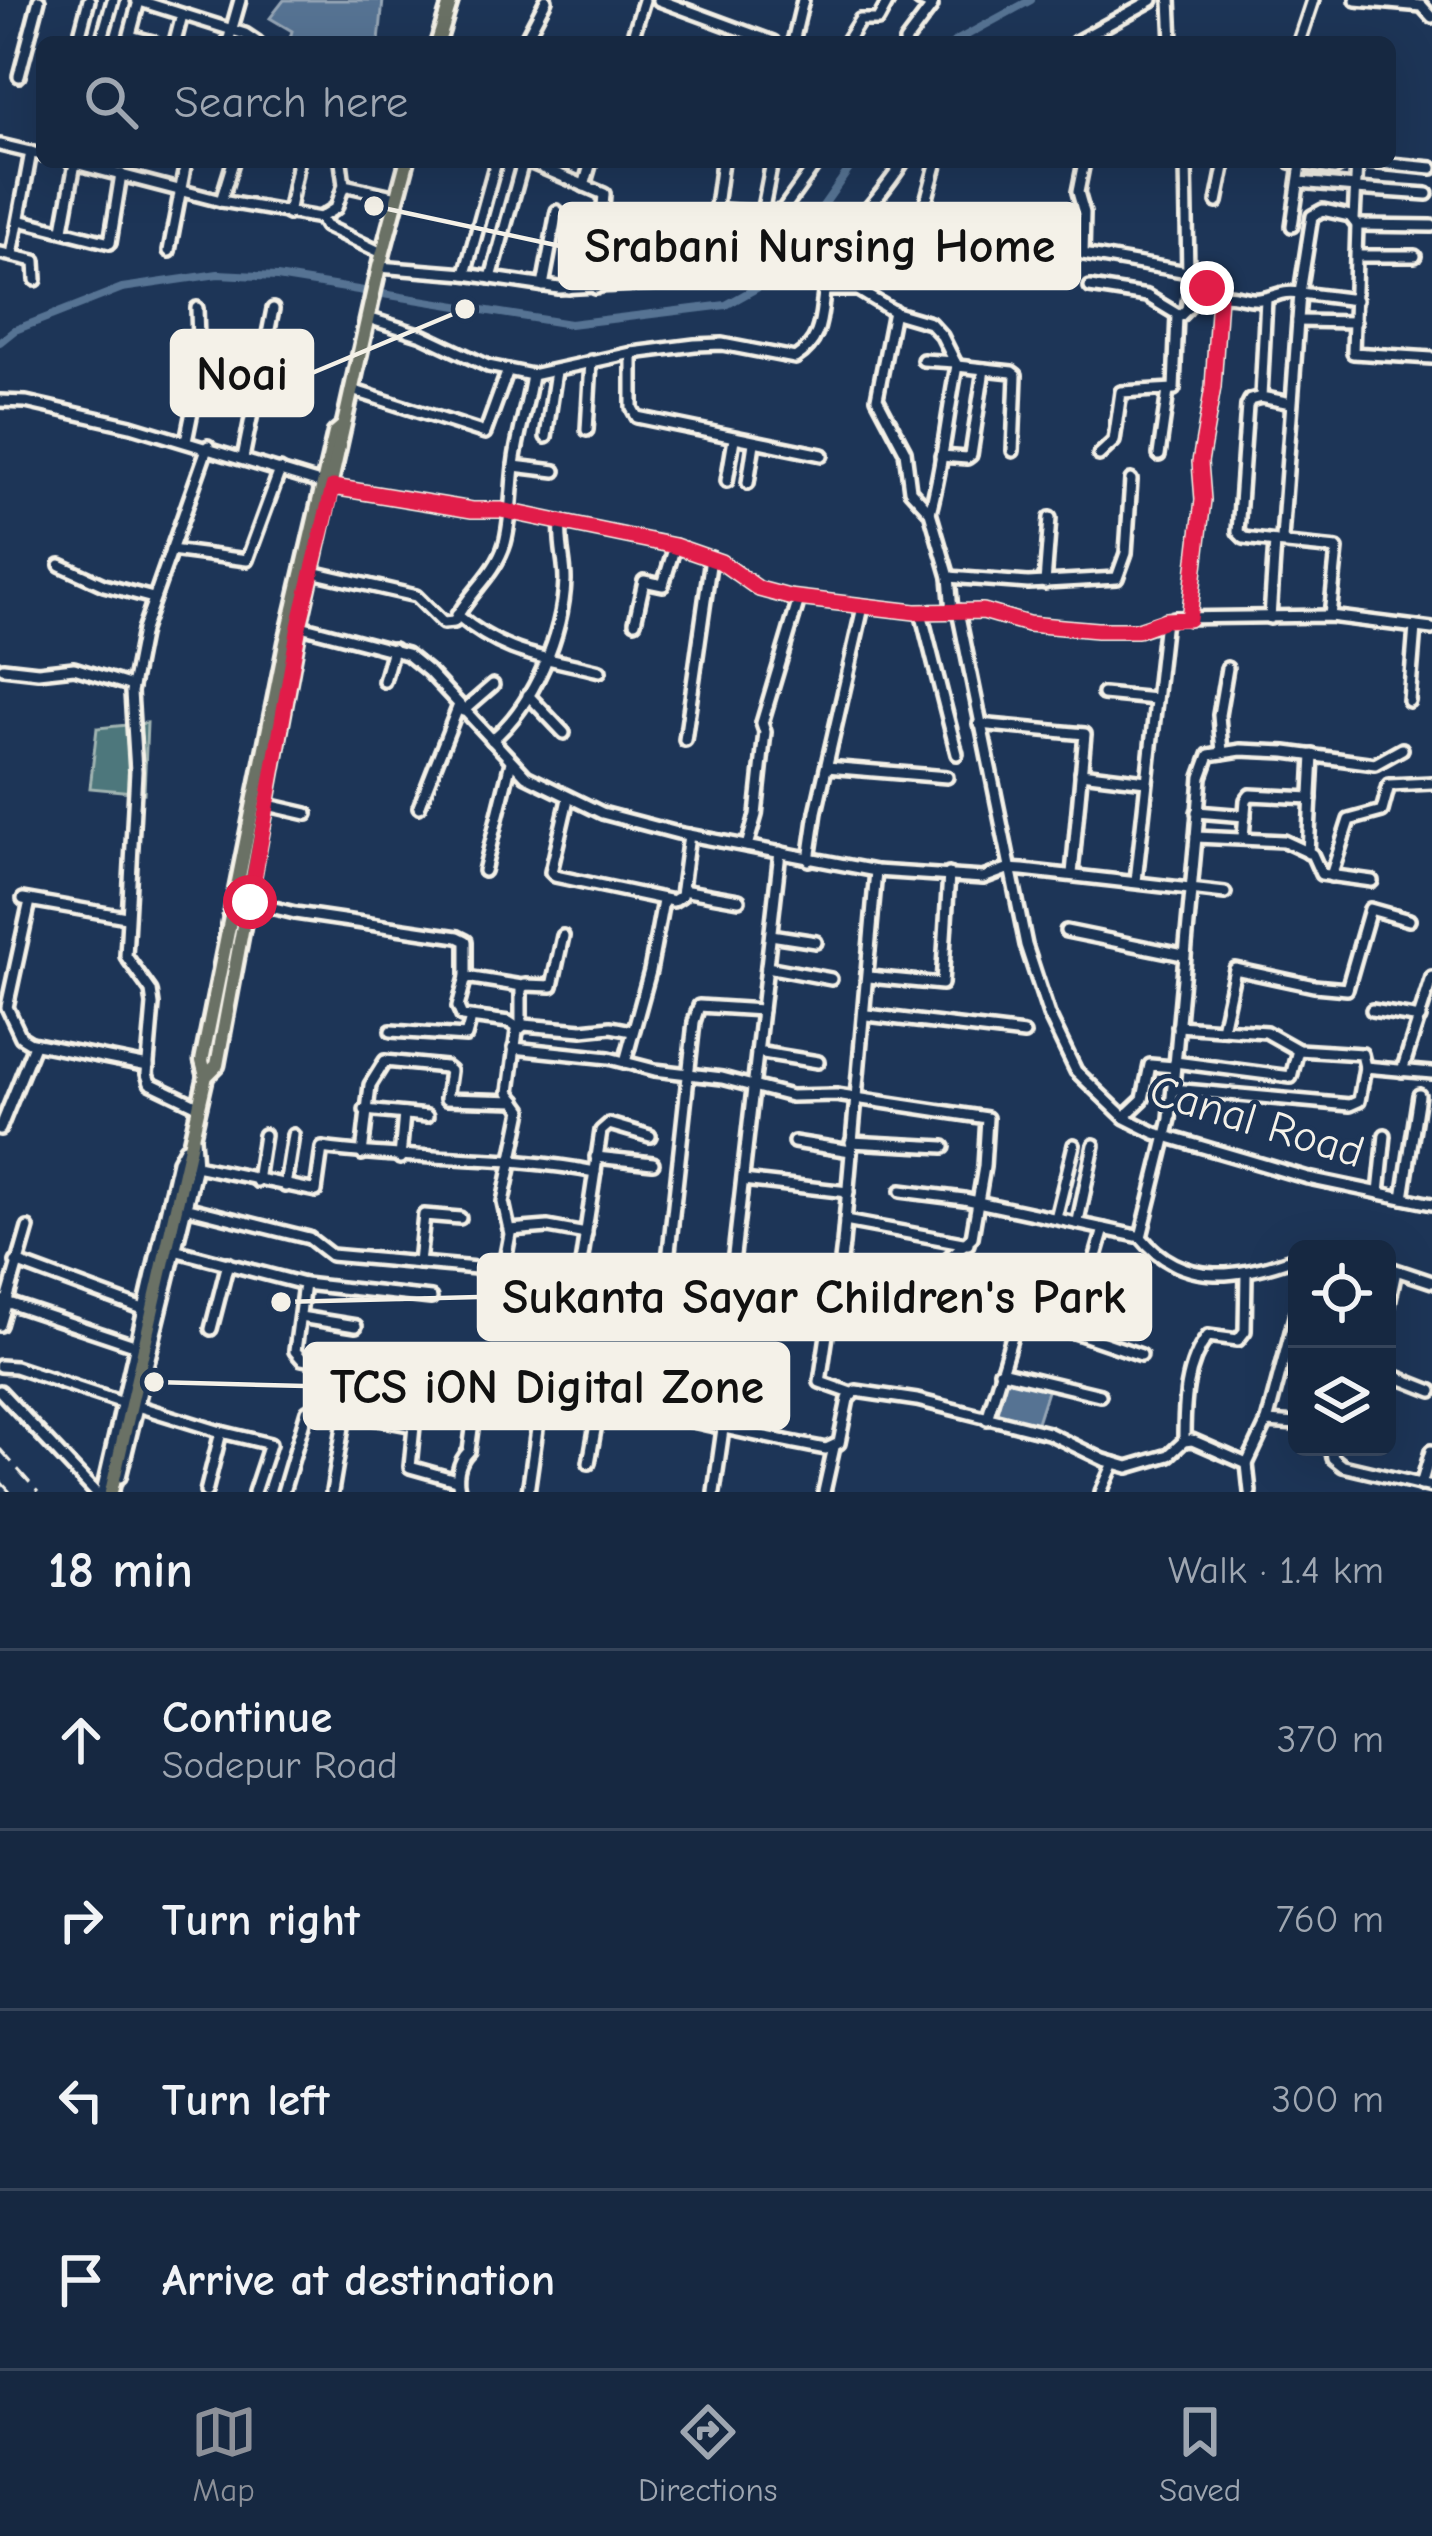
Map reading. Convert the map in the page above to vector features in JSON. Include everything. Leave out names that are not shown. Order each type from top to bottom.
[{"type":"main road","points":[[440,36],[451,0]]},
{"type":"main road","points":[[106,1492],[192,1165],[206,1076],[202,1061],[294,625],[405,168]]},
{"type":"main road","points":[[206,1076],[217,1065],[268,805],[294,625],[312,572],[328,484]]},
{"type":"street","points":[[19,76],[38,0]]},
{"type":"street","points":[[80,36],[89,0]]},
{"type":"street","points":[[103,36],[113,0]]},
{"type":"street","points":[[130,36],[138,0],[246,36]]},
{"type":"street","points":[[231,36],[240,0]]},
{"type":"street","points":[[527,36],[546,0]]},
{"type":"street","points":[[633,36],[644,0]]},
{"type":"street","points":[[659,0],[757,36]]},
{"type":"street","points":[[794,36],[803,0]]},
{"type":"street","points":[[850,36],[860,20],[878,20],[889,0]]},
{"type":"street","points":[[919,0],[932,6]]},
{"type":"street","points":[[910,36],[932,6],[949,0]]},
{"type":"street","points":[[1087,36],[1151,0]]},
{"type":"street","points":[[1170,0],[1172,36]]},
{"type":"street","points":[[1301,36],[1313,0]]},
{"type":"street","points":[[1356,0],[1427,4],[1432,16]]},
{"type":"street","points":[[177,36],[182,15]]},
{"type":"street","points":[[0,145],[36,154]]},
{"type":"street","points":[[36,158],[6,254],[35,261],[37,280]]},
{"type":"street","points":[[1396,165],[1432,168]]},
{"type":"street","points":[[63,229],[76,168]]},
{"type":"street","points":[[108,168],[220,201],[320,218],[336,208],[344,185],[342,168]]},
{"type":"street","points":[[169,250],[184,168]]},
{"type":"street","points":[[220,201],[231,168]]},
{"type":"street","points":[[288,214],[297,168]]},
{"type":"street","points":[[465,274],[494,168]]},
{"type":"street","points":[[491,278],[524,168]]},
{"type":"street","points":[[540,168],[606,195],[596,288]]},
{"type":"street","points":[[584,186],[590,168]]},
{"type":"street","points":[[721,168],[716,206],[762,213],[782,211],[813,168]]},
{"type":"street","points":[[762,213],[771,168]]},
{"type":"street","points":[[369,314],[488,366],[532,375],[632,353],[722,344],[795,358],[818,336],[829,270],[899,168]]},
{"type":"street","points":[[858,290],[868,271],[903,270],[935,168]]},
{"type":"street","points":[[1083,168],[1078,192],[1084,213],[1083,254],[1190,279],[1219,296]]},
{"type":"street","points":[[1090,287],[1147,296],[1184,315],[1190,279],[1186,168]]},
{"type":"street","points":[[1217,202],[1224,168]]},
{"type":"street","points":[[1292,226],[1297,168]]},
{"type":"street","points":[[1357,168],[1352,349],[1356,355],[1432,358]]},
{"type":"street","points":[[19,220],[110,243],[121,174]]},
{"type":"street","points":[[1299,182],[1426,194]]},
{"type":"street","points":[[344,185],[397,197]]},
{"type":"street","points":[[1270,618],[1300,292],[1312,216],[1324,210],[1355,222],[1432,226]]},
{"type":"street","points":[[543,286],[557,212]]},
{"type":"street","points":[[320,218],[379,266],[569,288],[695,281]]},
{"type":"street","points":[[569,288],[581,220]]},
{"type":"street","points":[[852,232],[912,253]]},
{"type":"street","points":[[602,240],[616,250],[662,258]]},
{"type":"street","points":[[1357,256],[1415,256]]},
{"type":"street","points":[[826,290],[858,290],[936,328],[956,364],[930,512]]},
{"type":"street","points":[[1219,296],[1266,299],[1275,292],[1300,292],[1356,300]]},
{"type":"street","points":[[1189,619],[1219,296]]},
{"type":"street","points":[[1261,398],[1266,299]]},
{"type":"street","points":[[186,441],[199,369],[197,308]]},
{"type":"street","points":[[243,458],[273,309]]},
{"type":"street","points":[[893,311],[877,398],[904,451],[910,490],[930,512],[949,578],[940,611],[957,754]]},
{"type":"street","points":[[1099,455],[1114,440],[1121,392],[1168,391],[1176,385],[1177,315]]},
{"type":"street","points":[[1298,321],[1355,322]]},
{"type":"street","points":[[632,353],[632,408],[637,418],[822,455]]},
{"type":"street","points":[[922,360],[1012,372],[1016,376],[1013,451]]},
{"type":"street","points":[[587,430],[591,361]]},
{"type":"street","points":[[199,369],[260,376]]},
{"type":"street","points":[[941,456],[971,455],[984,369]]},
{"type":"street","points":[[352,390],[485,433],[508,370]]},
{"type":"street","points":[[546,437],[556,371]]},
{"type":"street","points":[[312,572],[416,596],[443,623],[454,622],[492,571],[505,542],[532,375]]},
{"type":"street","points":[[1159,455],[1168,391]]},
{"type":"street","points":[[1291,403],[1261,398],[1250,400],[1247,406],[1237,527],[1244,538],[1337,549],[1330,616]]},
{"type":"street","points":[[0,401],[26,402],[208,446],[328,484],[675,546],[711,558],[759,589],[799,599],[863,607],[983,611],[1028,624],[1097,630],[1138,630],[1165,620],[1330,616],[1432,629]]},
{"type":"street","points":[[727,481],[734,439]]},
{"type":"street","points":[[748,483],[754,442]]},
{"type":"street","points":[[200,1107],[150,1083],[151,991],[125,956],[136,771],[132,686],[153,598],[208,446]]},
{"type":"street","points":[[514,466],[555,471]]},
{"type":"street","points":[[170,550],[247,560],[280,470]]},
{"type":"street","points":[[949,578],[1045,583],[1117,578],[1126,553],[1131,480]]},
{"type":"street","points":[[1045,583],[1050,518]]},
{"type":"street","points":[[492,740],[528,695],[561,608],[565,577],[561,524]]},
{"type":"street","points":[[634,622],[644,581],[663,585],[675,546]]},
{"type":"street","points":[[686,740],[711,558]]},
{"type":"street","points":[[60,566],[104,585],[153,598]]},
{"type":"street","points":[[747,846],[759,794],[762,723],[799,599]]},
{"type":"street","points":[[808,860],[863,607]]},
{"type":"street","name":"Canal Road","points":[[940,611],[979,724],[1026,945],[1056,1033],[1076,1071],[1124,1117],[1166,1139],[1308,1178],[1432,1204]]},
{"type":"street","points":[[457,615],[487,639],[544,660],[600,670]]},
{"type":"street","points":[[1136,881],[1165,620]]},
{"type":"street","points":[[294,625],[407,654],[428,670],[526,776],[602,813],[876,871],[994,875],[1012,869],[1225,893]]},
{"type":"street","points":[[1409,701],[1415,627]]},
{"type":"street","points":[[384,681],[393,649]]},
{"type":"street","points":[[3,668],[38,672],[74,668],[132,686]]},
{"type":"street","points":[[1222,753],[1220,715],[1227,668]]},
{"type":"street","points":[[418,807],[461,708],[493,685]]},
{"type":"street","points":[[1103,694],[1155,699]]},
{"type":"street","points":[[528,695],[564,733]]},
{"type":"street","points":[[979,724],[1085,734],[1072,874]]},
{"type":"street","points":[[1141,1238],[1166,1139],[1173,1089],[1205,758],[1241,750],[1375,764],[1402,749]]},
{"type":"street","points":[[1308,853],[1313,754]]},
{"type":"street","points":[[484,871],[511,762]]},
{"type":"street","points":[[826,767],[947,777]]},
{"type":"street","points":[[1081,773],[1146,781]]},
{"type":"street","points":[[1331,876],[1348,820],[1382,811],[1389,784],[1432,783]]},
{"type":"street","points":[[1243,837],[1250,794],[1311,798]]},
{"type":"street","points":[[568,799],[552,874],[663,901],[678,899],[689,835]]},
{"type":"street","points":[[268,805],[307,814]]},
{"type":"street","points":[[1197,812],[1245,816]]},
{"type":"street","points":[[1196,837],[1284,842],[1316,859],[1322,874],[1372,881]]},
{"type":"street","points":[[729,1299],[780,852]]},
{"type":"street","points":[[876,871],[867,1015],[837,1296],[820,1382],[851,1393],[917,1400],[1048,1433],[1129,1467],[1169,1455],[1184,1441],[1198,1441],[1247,1463]]},
{"type":"street","points":[[869,977],[942,984],[949,874]]},
{"type":"street","points":[[682,890],[740,900]]},
{"type":"street","points":[[126,917],[26,900],[7,1007],[21,1037],[32,1042],[148,1066]]},
{"type":"street","points":[[625,1062],[663,901]]},
{"type":"street","points":[[250,902],[466,941],[466,977],[458,1012],[472,1018],[520,1027],[632,1031]]},
{"type":"street","points":[[1222,1029],[1235,969],[1343,989],[1349,986],[1370,909],[1408,920]]},
{"type":"street","points":[[1066,931],[1183,955]]},
{"type":"street","points":[[771,935],[816,942]]},
{"type":"street","points":[[466,977],[553,986],[563,936]]},
{"type":"street","points":[[767,968],[831,979]]},
{"type":"street","points":[[1402,1071],[1432,977]]},
{"type":"street","points":[[503,1271],[510,1230],[502,1202],[522,1109],[509,1091],[523,986]]},
{"type":"street","points":[[665,1288],[694,1022],[700,1005],[762,1010]]},
{"type":"street","points":[[1372,1010],[1420,1018]]},
{"type":"street","points":[[867,1015],[1024,1034]]},
{"type":"street","points":[[392,1031],[466,1036],[472,1018]]},
{"type":"street","points":[[1173,1089],[1353,1105],[1359,1101],[1365,1067],[1362,1054],[1298,1050],[1266,1032],[1178,1026]]},
{"type":"street","points":[[1,1124],[33,1050],[32,1042]]},
{"type":"street","points":[[514,1048],[690,1073],[791,1096],[811,1094],[986,1118],[979,1203],[968,1244],[933,1272],[922,1303]]},
{"type":"street","points":[[1124,1117],[1142,1099],[1150,1065],[1291,1077],[1298,1050]]},
{"type":"street","points":[[757,1052],[818,1062]]},
{"type":"street","points":[[362,1154],[365,1110],[376,1071],[385,1061],[446,1067],[450,1071],[446,1099],[516,1101]]},
{"type":"street","points":[[1365,1067],[1432,1073]]},
{"type":"street","points":[[1403,1198],[1419,1095]]},
{"type":"street","points":[[365,1110],[427,1116]]},
{"type":"street","points":[[400,1158],[404,1114]]},
{"type":"street","points":[[578,1284],[602,1131],[609,1124],[650,1136]]},
{"type":"street","points":[[106,1492],[134,1345],[178,1161],[194,1132]]},
{"type":"street","points":[[257,1180],[264,1135]]},
{"type":"street","points":[[285,1186],[293,1135]]},
{"type":"street","points":[[1379,1193],[1384,1135]]},
{"type":"street","points":[[794,1142],[944,1147]]},
{"type":"street","points":[[1056,1217],[1074,1145]]},
{"type":"street","points":[[1078,1221],[1094,1145]]},
{"type":"street","points":[[106,1492],[137,1406],[192,1165],[317,1190],[322,1148],[595,1172]]},
{"type":"street","points":[[596,1157],[653,1163]]},
{"type":"street","points":[[743,1180],[848,1192]]},
{"type":"street","points":[[901,1191],[1078,1221],[1141,1238],[1168,1262],[1194,1272],[1246,1274],[1288,1260]]},
{"type":"street","points":[[185,1207],[308,1238],[331,1255],[503,1271],[578,1284],[665,1288],[830,1315]]},
{"type":"street","points":[[419,1263],[424,1215],[460,1218]]},
{"type":"street","points":[[845,1221],[968,1244]]},
{"type":"street","points":[[510,1230],[548,1227],[586,1234]]},
{"type":"street","points":[[0,1325],[2,1300],[28,1228]]},
{"type":"street","points":[[1074,1333],[1104,1229]]},
{"type":"street","points":[[174,1250],[304,1284],[431,1298]]},
{"type":"street","points":[[0,1263],[143,1309]]},
{"type":"street","points":[[211,1329],[228,1263]]},
{"type":"street","points":[[1396,1270],[1432,1282]]},
{"type":"street","points":[[1184,1441],[1188,1379],[1203,1342],[1208,1336],[1238,1340],[1245,1331],[1246,1274]]},
{"type":"street","points":[[304,1284],[295,1351],[302,1359],[600,1402],[826,1449],[839,1442],[851,1393]]},
{"type":"street","points":[[837,1296],[922,1303],[1074,1333],[1142,1355]]},
{"type":"street","points":[[2,1300],[134,1345]]},
{"type":"street","points":[[300,1316],[356,1325]]},
{"type":"street","points":[[987,1419],[1016,1323]]},
{"type":"street","points":[[1250,1492],[1247,1463],[1268,1422],[1288,1344]]},
{"type":"street","points":[[0,1366],[123,1403]]},
{"type":"street","points":[[1000,1371],[1100,1395]]},
{"type":"street","points":[[1396,1377],[1432,1391]]},
{"type":"street","points":[[283,1492],[309,1407],[414,1426],[410,1467],[458,1486],[463,1457],[469,1451],[478,1385]]},
{"type":"street","points":[[0,1391],[106,1492]]},
{"type":"street","points":[[528,1492],[542,1394]]},
{"type":"street","points":[[589,1463],[600,1402]]},
{"type":"street","points":[[137,1406],[270,1444],[254,1492]]},
{"type":"street","points":[[332,1492],[345,1415]]},
{"type":"street","points":[[1268,1422],[1288,1423]]},
{"type":"street","points":[[714,1492],[723,1429]]},
{"type":"street","points":[[206,1492],[221,1432]]},
{"type":"street","points":[[824,1492],[834,1447]]},
{"type":"street","points":[[1333,1456],[1342,1466],[1426,1486],[1431,1451]]},
{"type":"street","points":[[1102,1492],[1114,1463]]},
{"type":"green space","points":[[147,723],[144,793],[90,788],[97,728]]},
{"type":"water","points":[[284,0],[383,0],[380,36],[291,36],[292,31],[270,18]]},
{"type":"water","points":[[1003,1376],[1048,1388],[1036,1425],[993,1415]]},
{"type":"waterway","points":[[965,36],[1031,0]]},
{"type":"waterway","points":[[0,342],[15,330],[122,288],[218,274],[277,277],[570,324],[726,305],[771,280],[850,168]]},
{"type":"railway","points":[[0,1449],[38,1492]]},
{"type":"railway","points":[[0,1481],[10,1492]]},
{"type":"place","name":"Srabani Nursing Home","points":[[374,206]]},
{"type":"place","name":"Noai","points":[[465,309]]},
{"type":"place","name":"Sukanta Sayar Children's Park","points":[[281,1302]]},
{"type":"place","name":"TCS iON Digital Zone","points":[[154,1382]]},
{"type":"route","points":[[250,902],[299,626],[333,487],[472,510],[501,510],[675,546],[721,562],[759,589],[789,597],[915,612],[983,611],[1028,624],[1097,630],[1138,630],[1174,618],[1189,619],[1219,296],[1207,288]]}]
